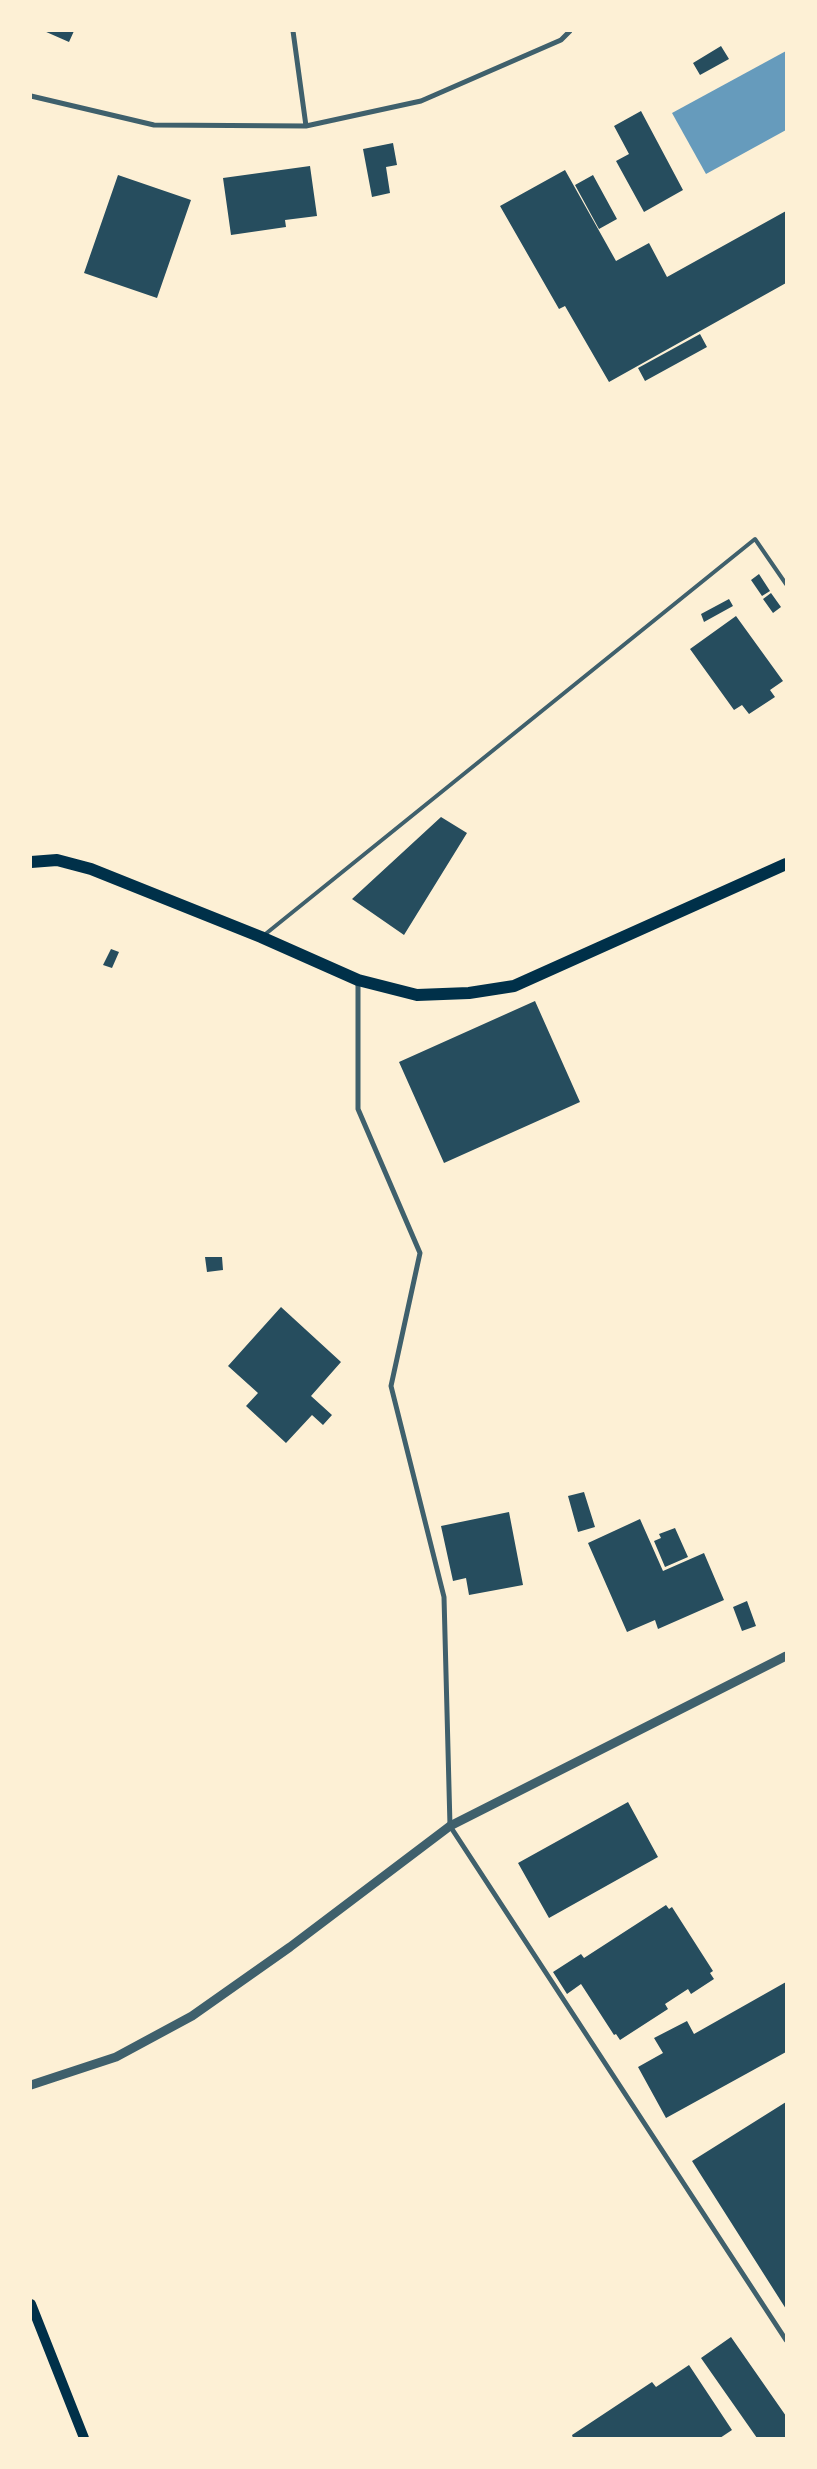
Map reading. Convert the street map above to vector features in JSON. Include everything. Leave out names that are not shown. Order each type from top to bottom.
[{"type":"main road","points":[[31,862],[57,860],[91,869],[261,937],[358,980],[417,995],[469,993],[514,986],[786,864]]},
{"type":"main road","points":[[31,2304],[84,2438]]},
{"type":"street","points":[[293,31],[306,126]]},
{"type":"street","points":[[31,96],[154,125],[306,126],[421,100],[561,40],[570,31]]},
{"type":"street","points":[[358,980],[358,1109],[420,1253],[391,1386],[444,1597],[450,1826],[786,2340]]},
{"type":"street","points":[[31,2085],[116,2057],[192,2016],[290,1947],[450,1826],[786,1656]]},
{"type":"lane","points":[[261,937],[755,539],[786,584]]},
{"type":"water","points":[[786,51],[786,130],[706,174],[672,113]]},
{"type":"building","points":[[44,31],[74,31],[69,42]]},
{"type":"building","points":[[721,46],[729,59],[700,75],[693,63]]},
{"type":"building","points":[[641,111],[683,190],[644,212],[616,161],[629,154],[614,126]]},
{"type":"building","points":[[393,143],[397,165],[386,167],[390,193],[372,197],[363,149]]},
{"type":"building","points":[[310,166],[317,216],[285,220],[286,227],[231,235],[223,178]]},
{"type":"building","points":[[565,170],[616,261],[649,243],[667,277],[786,211],[786,283],[609,382],[565,306],[559,309],[500,206]]},
{"type":"building","points":[[118,175],[191,200],[157,298],[84,273]]},
{"type":"building","points":[[593,175],[617,219],[599,229],[575,185]]},
{"type":"building","points":[[700,334],[707,347],[645,381],[638,368]]},
{"type":"building","points":[[759,574],[770,591],[762,596],[751,580]]},
{"type":"building","points":[[771,593],[781,607],[773,613],[763,599]]},
{"type":"building","points":[[729,599],[733,606],[704,622],[701,614]]},
{"type":"building","points":[[736,616],[783,681],[770,690],[775,697],[749,714],[742,705],[734,710],[690,649]]},
{"type":"building","points":[[441,817],[467,833],[404,935],[352,899]]},
{"type":"building","points":[[111,949],[119,952],[112,968],[103,965]]},
{"type":"building","points":[[535,1001],[580,1102],[444,1163],[399,1062]]},
{"type":"building","points":[[205,1257],[222,1257],[223,1270],[207,1272]]},
{"type":"building","points":[[281,1307],[341,1362],[311,1396],[332,1415],[323,1425],[312,1415],[286,1443],[246,1406],[258,1393],[228,1366]]},
{"type":"building","points":[[584,1492],[595,1527],[578,1532],[568,1496]]},
{"type":"building","points":[[509,1512],[523,1585],[469,1595],[466,1578],[453,1581],[441,1526]]},
{"type":"building","points":[[640,1519],[663,1571],[704,1553],[724,1600],[658,1629],[655,1620],[627,1632],[588,1543]]},
{"type":"building","points":[[675,1528],[688,1557],[665,1567],[654,1541],[661,1538],[659,1534]]},
{"type":"building","points":[[747,1601],[756,1626],[742,1631],[733,1607]]},
{"type":"building","points":[[628,1802],[658,1857],[549,1918],[518,1863]]},
{"type":"building","points":[[666,1905],[669,1909],[672,1907],[713,1971],[710,1973],[714,1979],[691,1994],[688,1989],[665,2004],[668,2009],[620,2040],[616,2034],[614,2035],[581,1984],[567,1994],[553,1972],[581,1954],[584,1958]]},
{"type":"building","points":[[786,1982],[786,2052],[666,2118],[638,2067],[663,2053],[654,2038],[687,2021],[694,2034]]},
{"type":"building","points":[[786,2102],[786,2309],[692,2161]]},
{"type":"building","points":[[731,2337],[786,2416],[786,2438],[757,2438],[701,2358]]},
{"type":"building","points":[[689,2365],[732,2430],[720,2438],[573,2438],[572,2435],[652,2382],[656,2387]]}]
